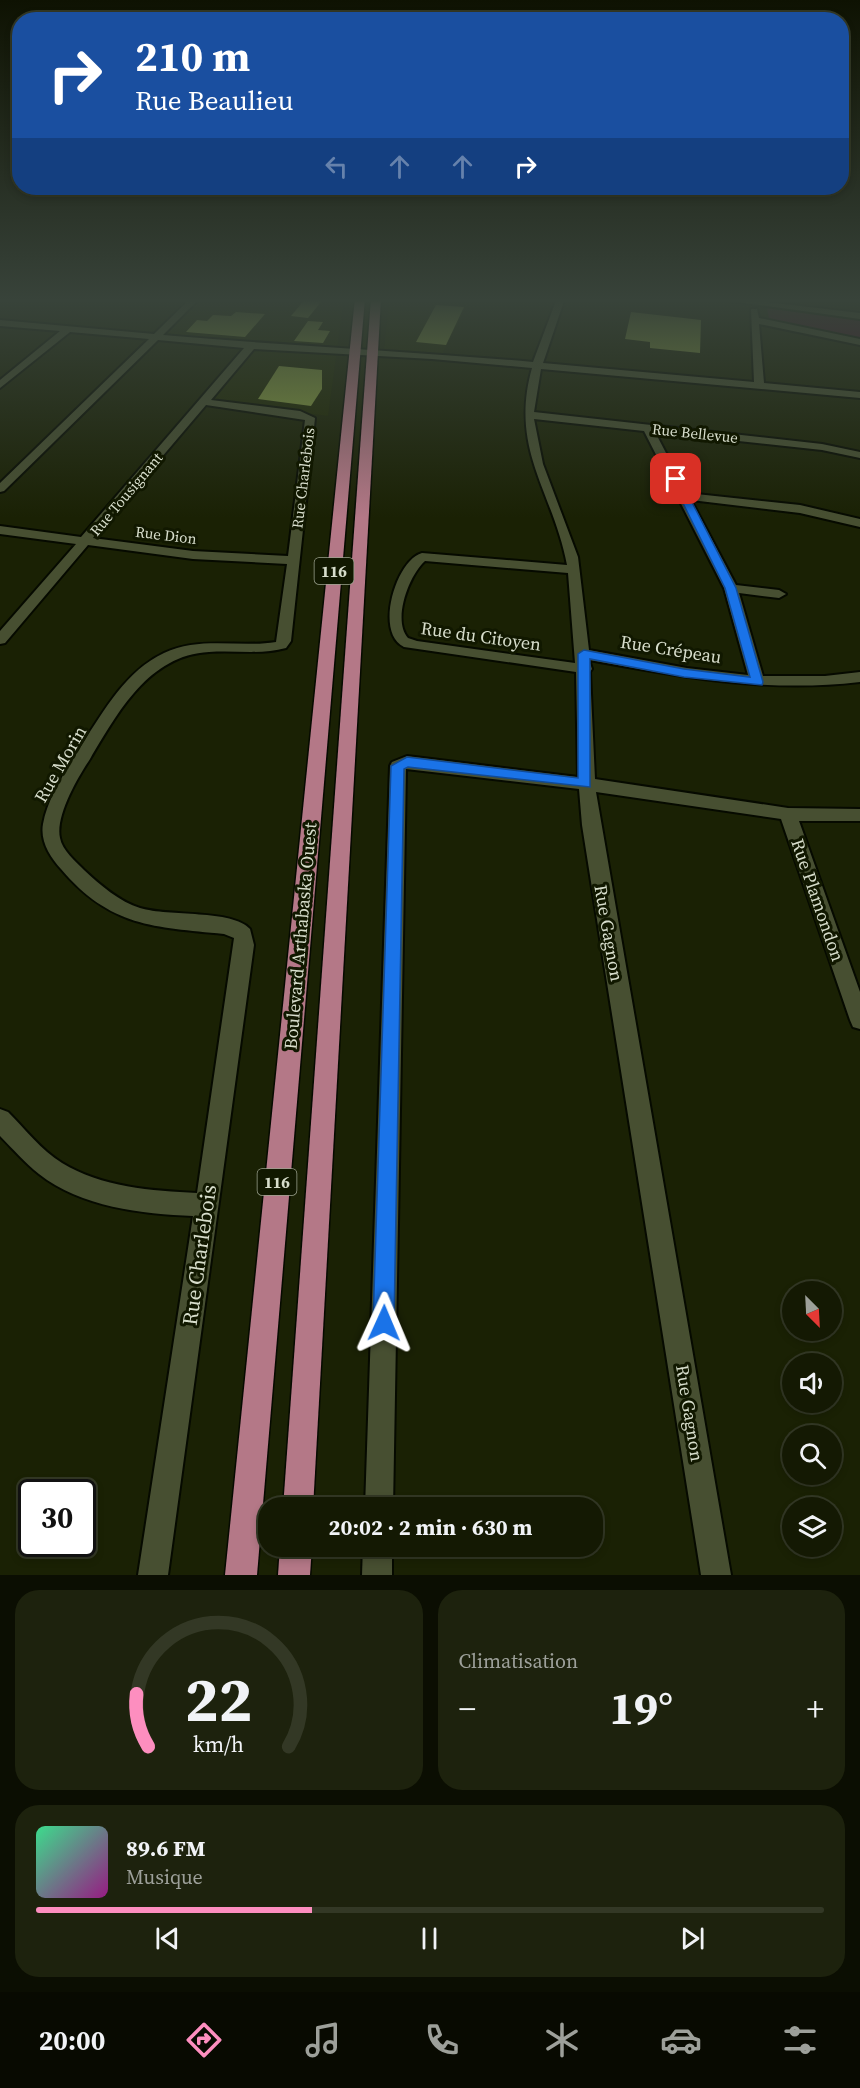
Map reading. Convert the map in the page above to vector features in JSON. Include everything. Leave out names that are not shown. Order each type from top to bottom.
[{"type":"main road","name":"Boulevard Arthabaska Ouest","points":[[242,1575],[361,372]]},
{"type":"main road","name":"Boulevard Arthabaska Ouest","points":[[299,1497],[362,372]]},
{"type":"main road","points":[[294,1575],[295,1557]]},
{"type":"street","points":[[0,385],[16,372]]},
{"type":"street","points":[[0,489],[121,372]]},
{"type":"street","name":"Rue Tousignant","points":[[0,640],[230,372]]},
{"type":"street","name":"Rue Gagnon","points":[[537,372],[529,415],[532,447],[547,494],[567,542],[574,570],[584,662],[585,784],[717,1575]]},
{"type":"street","points":[[610,372],[860,395]]},
{"type":"street","points":[[758,372],[759,385]]},
{"type":"street","name":"Rue Charlebois","points":[[204,402],[300,414],[310,418],[284,640],[281,645]]},
{"type":"street","name":"Rue Bellevue","points":[[529,415],[822,447],[860,454]]},
{"type":"street","points":[[648,429],[731,588],[757,682]]},
{"type":"street","points":[[685,496],[800,509],[860,524]]},
{"type":"street","name":"Rue Dion","points":[[0,530],[193,555],[293,560]]},
{"type":"street","name":"Rue du Citoyen","points":[[574,570],[422,556],[410,567],[399,596],[397,633],[403,642],[417,646],[584,662]]},
{"type":"street","points":[[731,588],[779,594]]},
{"type":"street","name":"Rue Morin","points":[[243,935],[237,928],[228,926],[146,917],[129,912],[109,900],[67,865],[55,850],[50,836],[50,823],[60,794],[129,688],[145,672],[172,655],[189,651],[281,645]]},
{"type":"street","name":"Rue Crépeau","points":[[584,662],[757,682],[826,682],[860,677]]},
{"type":"street","points":[[379,1497],[398,766],[407,762],[585,784],[788,814],[860,815]]},
{"type":"street","name":"Rue Plamondon","points":[[788,814],[860,1020]]},
{"type":"street","name":"Rue Charlebois","points":[[153,1575],[244,945],[243,935]]},
{"type":"street","points":[[0,1120],[53,1170],[87,1187],[168,1203],[207,1205]]},
{"type":"street","points":[[377,1575],[378,1557]]},
{"type":"shaded area","points":[[234,372],[334,372],[328,416],[213,400]]},
{"type":"building","points":[[276,372],[322,372],[322,389],[311,406],[258,399]]},
{"type":"route","points":[[384,1323],[398,766],[407,762],[585,784],[584,654],[684,673],[757,682],[731,588],[676,479]]}]
